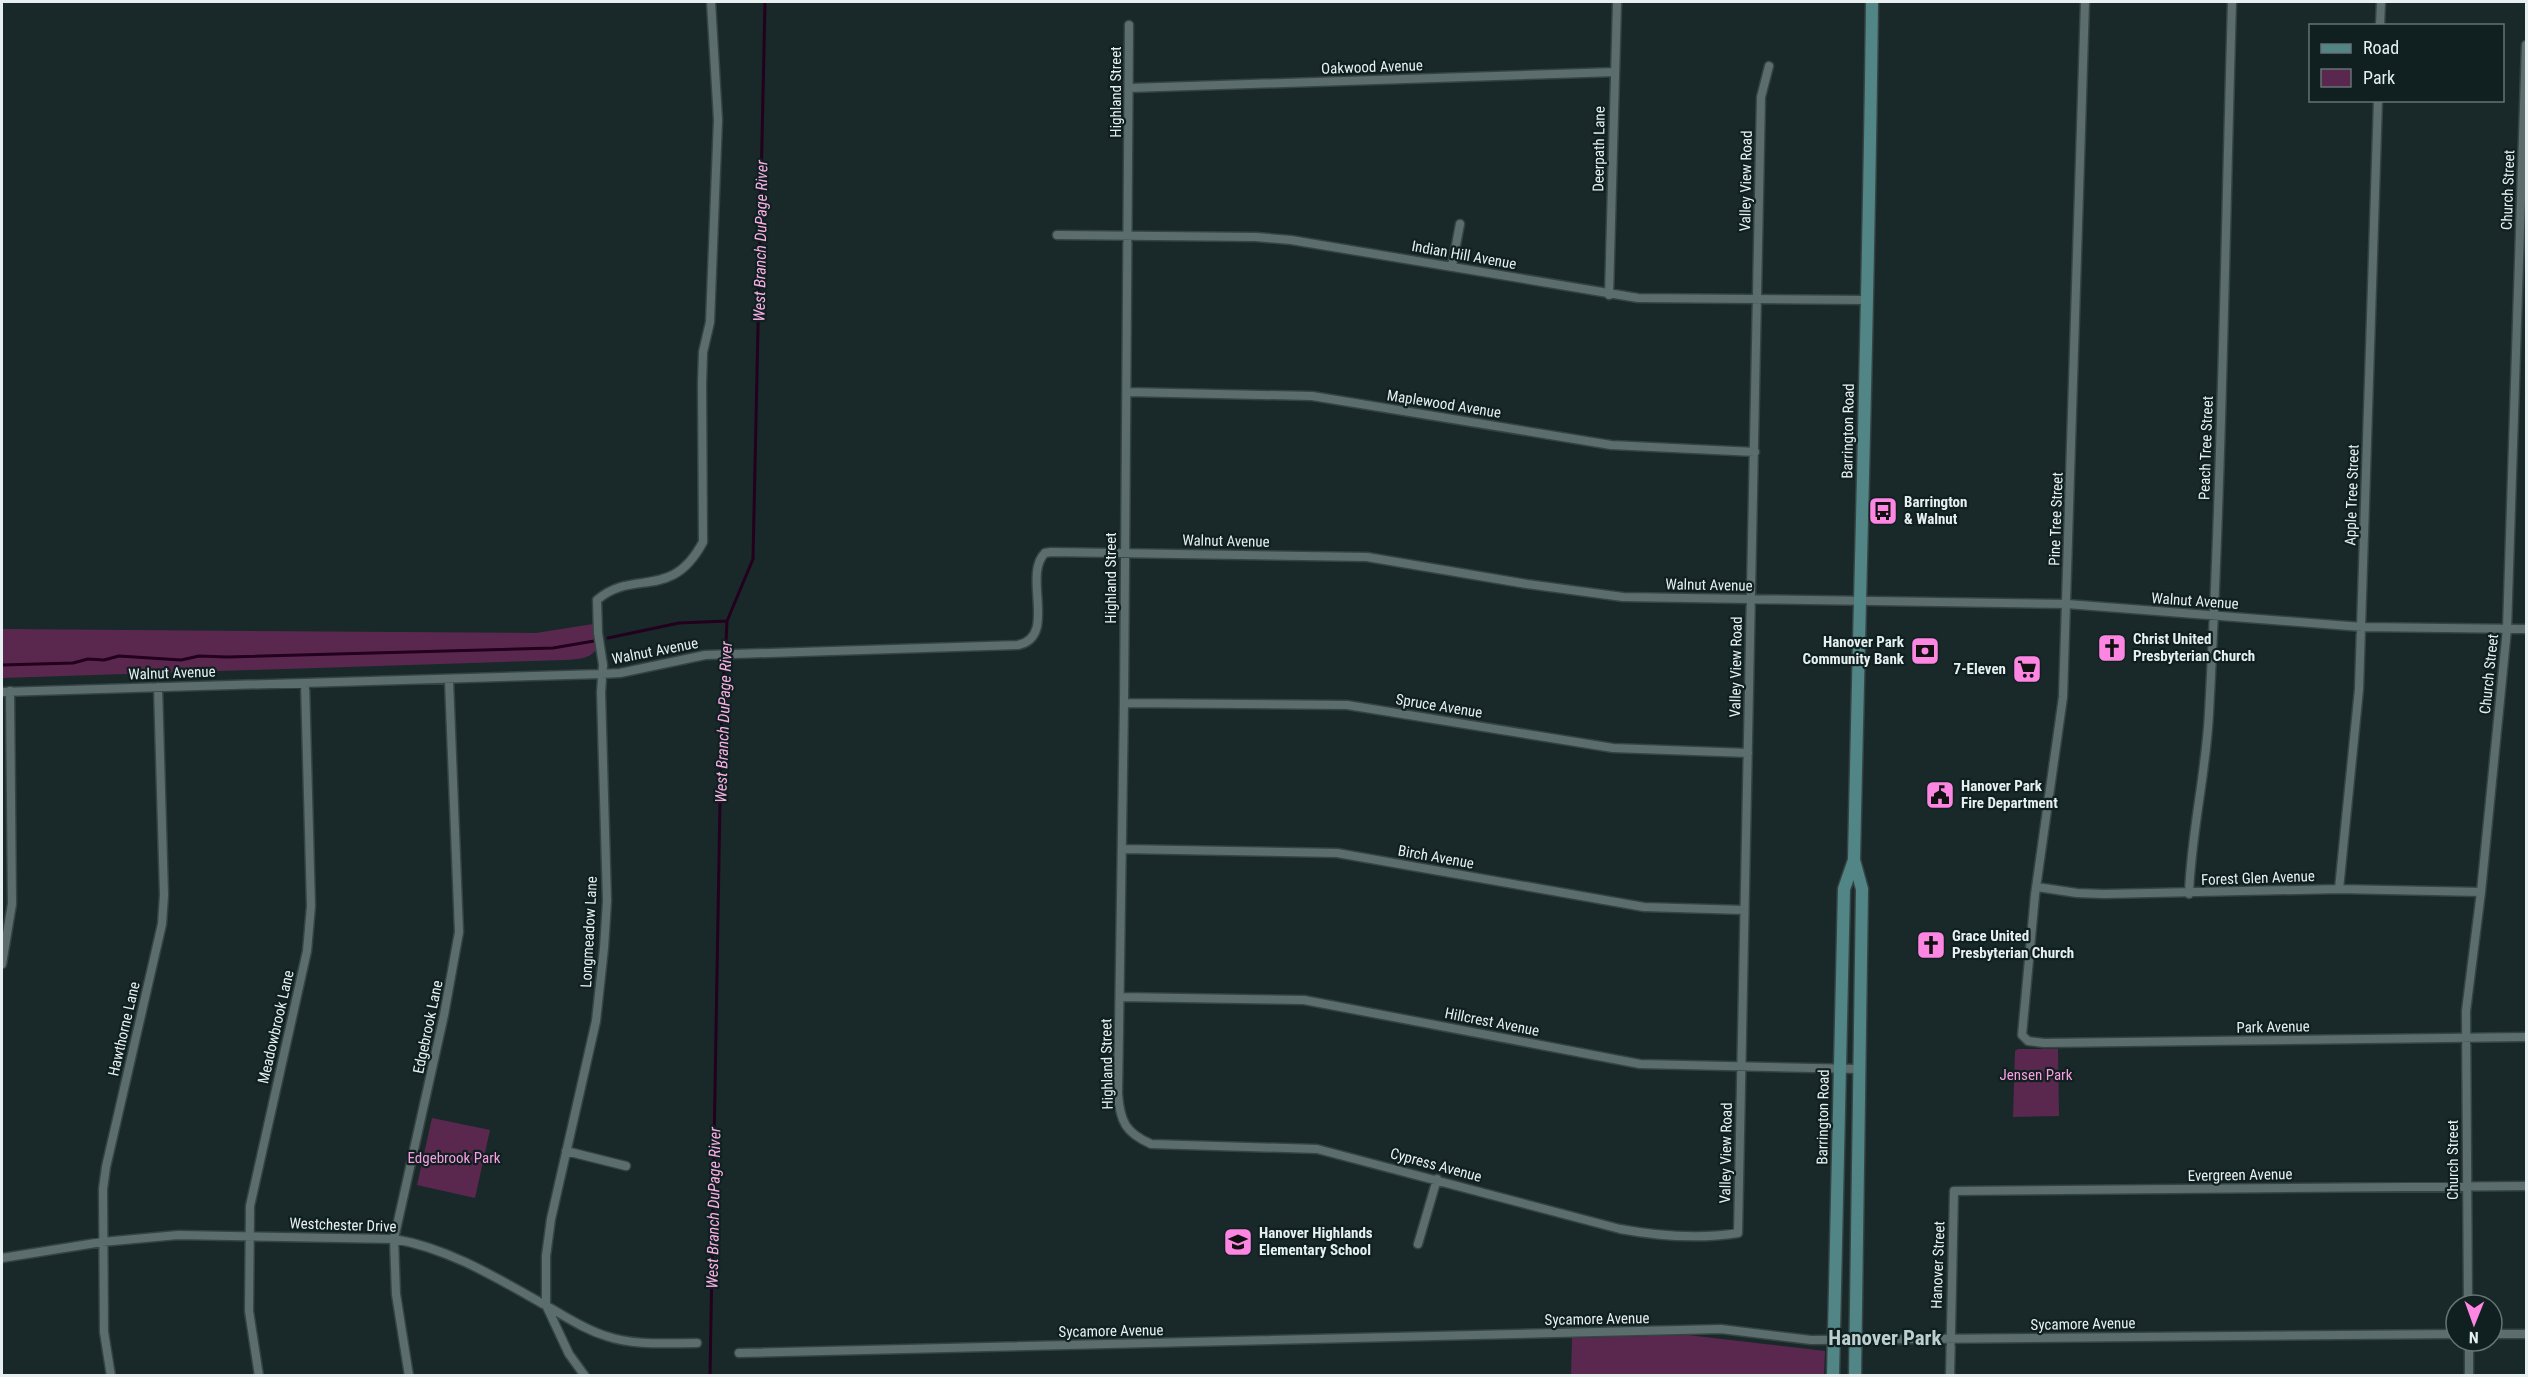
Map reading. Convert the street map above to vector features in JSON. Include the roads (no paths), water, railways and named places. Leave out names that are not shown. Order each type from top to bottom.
[{"type":"main road","name":"Barrington Road","points":[[1855,1376],[1862,889],[1854,860],[1865,300],[1870,199],[1872,2]]},
{"type":"main road","name":"Barrington Road","points":[[1833,1376],[1844,889],[1854,860]]},
{"type":"street","name":"Longmeadow Lane","points":[[585,1376],[569,1354],[546,1305],[548,1234],[596,1021],[607,901],[603,665],[597,633],[597,600],[607,592],[666,579],[680,572],[691,563],[703,542],[703,352],[710,322],[718,120],[711,2]]},
{"type":"street","name":"Pine Tree Street","points":[[2022,1035],[2037,887],[2063,697],[2085,2]]},
{"type":"street","name":"Peach Tree Street","points":[[2188,894],[2190,861],[2209,720],[2232,2]]},
{"type":"street","points":[[2380,24],[2381,2]]},
{"type":"street","name":"Deerpath Lane","points":[[1609,295],[1617,4]]},
{"type":"street","name":"Highland Street","points":[[1128,1130],[1119,1107],[1125,703],[1124,552],[1128,392],[1129,25]]},
{"type":"street","name":"Church Street","points":[[2468,1293],[2466,1011],[2481,892],[2506,629],[2526,45]]},
{"type":"street","name":"Valley View Road","points":[[1738,1233],[1761,98],[1769,66]]},
{"type":"street","name":"Oakwood Avenue","points":[[1130,88],[1615,72]]},
{"type":"street","name":"Apple Tree Street","points":[[2339,889],[2356,729],[2362,627],[2378,102]]},
{"type":"street","points":[[1452,266],[1460,224]]},
{"type":"street","name":"Indian Hill Avenue","points":[[1057,235],[1256,237],[1291,240],[1452,266],[1609,295],[1638,298],[1865,300]]},
{"type":"street","name":"Maplewood Avenue","points":[[1128,392],[1312,396],[1627,447],[1755,452]]},
{"type":"street","name":"Walnut Avenue","points":[[6,692],[602,674],[620,673],[705,655],[1024,644],[1032,638],[1037,627],[1038,563],[1045,553],[1124,552],[1367,557],[1527,584],[1623,597],[2067,604],[2362,627],[2526,629]]},
{"type":"street","name":"Edgebrook Lane","points":[[408,1376],[396,1294],[394,1239],[444,1016],[459,932],[449,680]]},
{"type":"street","name":"Meadowbrook Lane","points":[[259,1376],[249,1311],[250,1206],[307,951],[310,928],[311,877],[305,683]]},
{"type":"street","name":"Hawthorne Lane","points":[[111,1376],[104,1332],[102,1242],[106,1167],[162,924],[164,895],[158,687]]},
{"type":"street","points":[[2,964],[12,904],[6,692]]},
{"type":"street","name":"Spruce Avenue","points":[[1125,703],[1347,705],[1613,748],[1748,753]]},
{"type":"street","name":"Birch Avenue","points":[[1122,849],[1337,853],[1644,907],[1744,910]]},
{"type":"street","name":"Forest Glen Avenue","points":[[2037,887],[2090,894],[2188,894],[2339,889],[2481,892]]},
{"type":"street","name":"Hillcrest Avenue","points":[[1120,998],[1304,1000],[1640,1064],[1859,1069]]},
{"type":"street","name":"Park Avenue","points":[[2022,1035],[2028,1041],[2040,1043],[2526,1037]]},
{"type":"street","name":"Cypress Avenue","points":[[1128,1130],[1137,1138],[1152,1144],[1317,1149],[1629,1230],[1661,1234],[1725,1235],[1738,1233]]},
{"type":"street","points":[[567,1152],[626,1166]]},
{"type":"street","points":[[1418,1244],[1437,1179]]},
{"type":"street","name":"Evergreen Avenue","points":[[1954,1191],[2526,1186]]},
{"type":"street","name":"Hanover Street","points":[[1950,1376],[1954,1191]]},
{"type":"street","name":"Westchester Drive","points":[[2,1258],[102,1242],[178,1235],[394,1239],[427,1246],[448,1254],[546,1305],[578,1325],[607,1337],[638,1342],[698,1343]]},
{"type":"street","name":"Sycamore Avenue","points":[[739,1353],[1709,1330],[1811,1340],[2444,1334]]},
{"type":"street","points":[[2504,1334],[2526,1334]]},
{"type":"street","points":[[2469,1353],[2469,1376]]},
{"type":"waterway","name":"West Branch DuPage River","points":[[710,1376],[722,687],[727,621],[753,559],[765,2]]},
{"type":"waterway","points":[[608,638],[679,623],[727,621]]},
{"type":"waterway","points":[[2,665],[73,663],[119,656],[181,660],[199,656],[553,648],[594,641]]},
{"type":"place","name":"Barrington & Walnut","points":[[1883,511]]},
{"type":"place","name":"Christ United Presbyterian Church","points":[[2112,648]]},
{"type":"place","name":"Hanover Park Community Bank","points":[[1925,651]]},
{"type":"place","name":"7-Eleven","points":[[2027,669]]},
{"type":"place","name":"Hanover Park Fire Department","points":[[1940,795]]},
{"type":"place","name":"Grace United Presbyterian Church","points":[[1931,945]]},
{"type":"place","name":"Hanover Highlands Elementary School","points":[[1238,1242]]},
{"type":"district","name":"Hanover Park","points":[[1885,1338]]},
{"type":"park label","name":"Jensen Park","points":[[2036,1075]]},
{"type":"park label","name":"Edgebrook Park","points":[[454,1158]]}]
